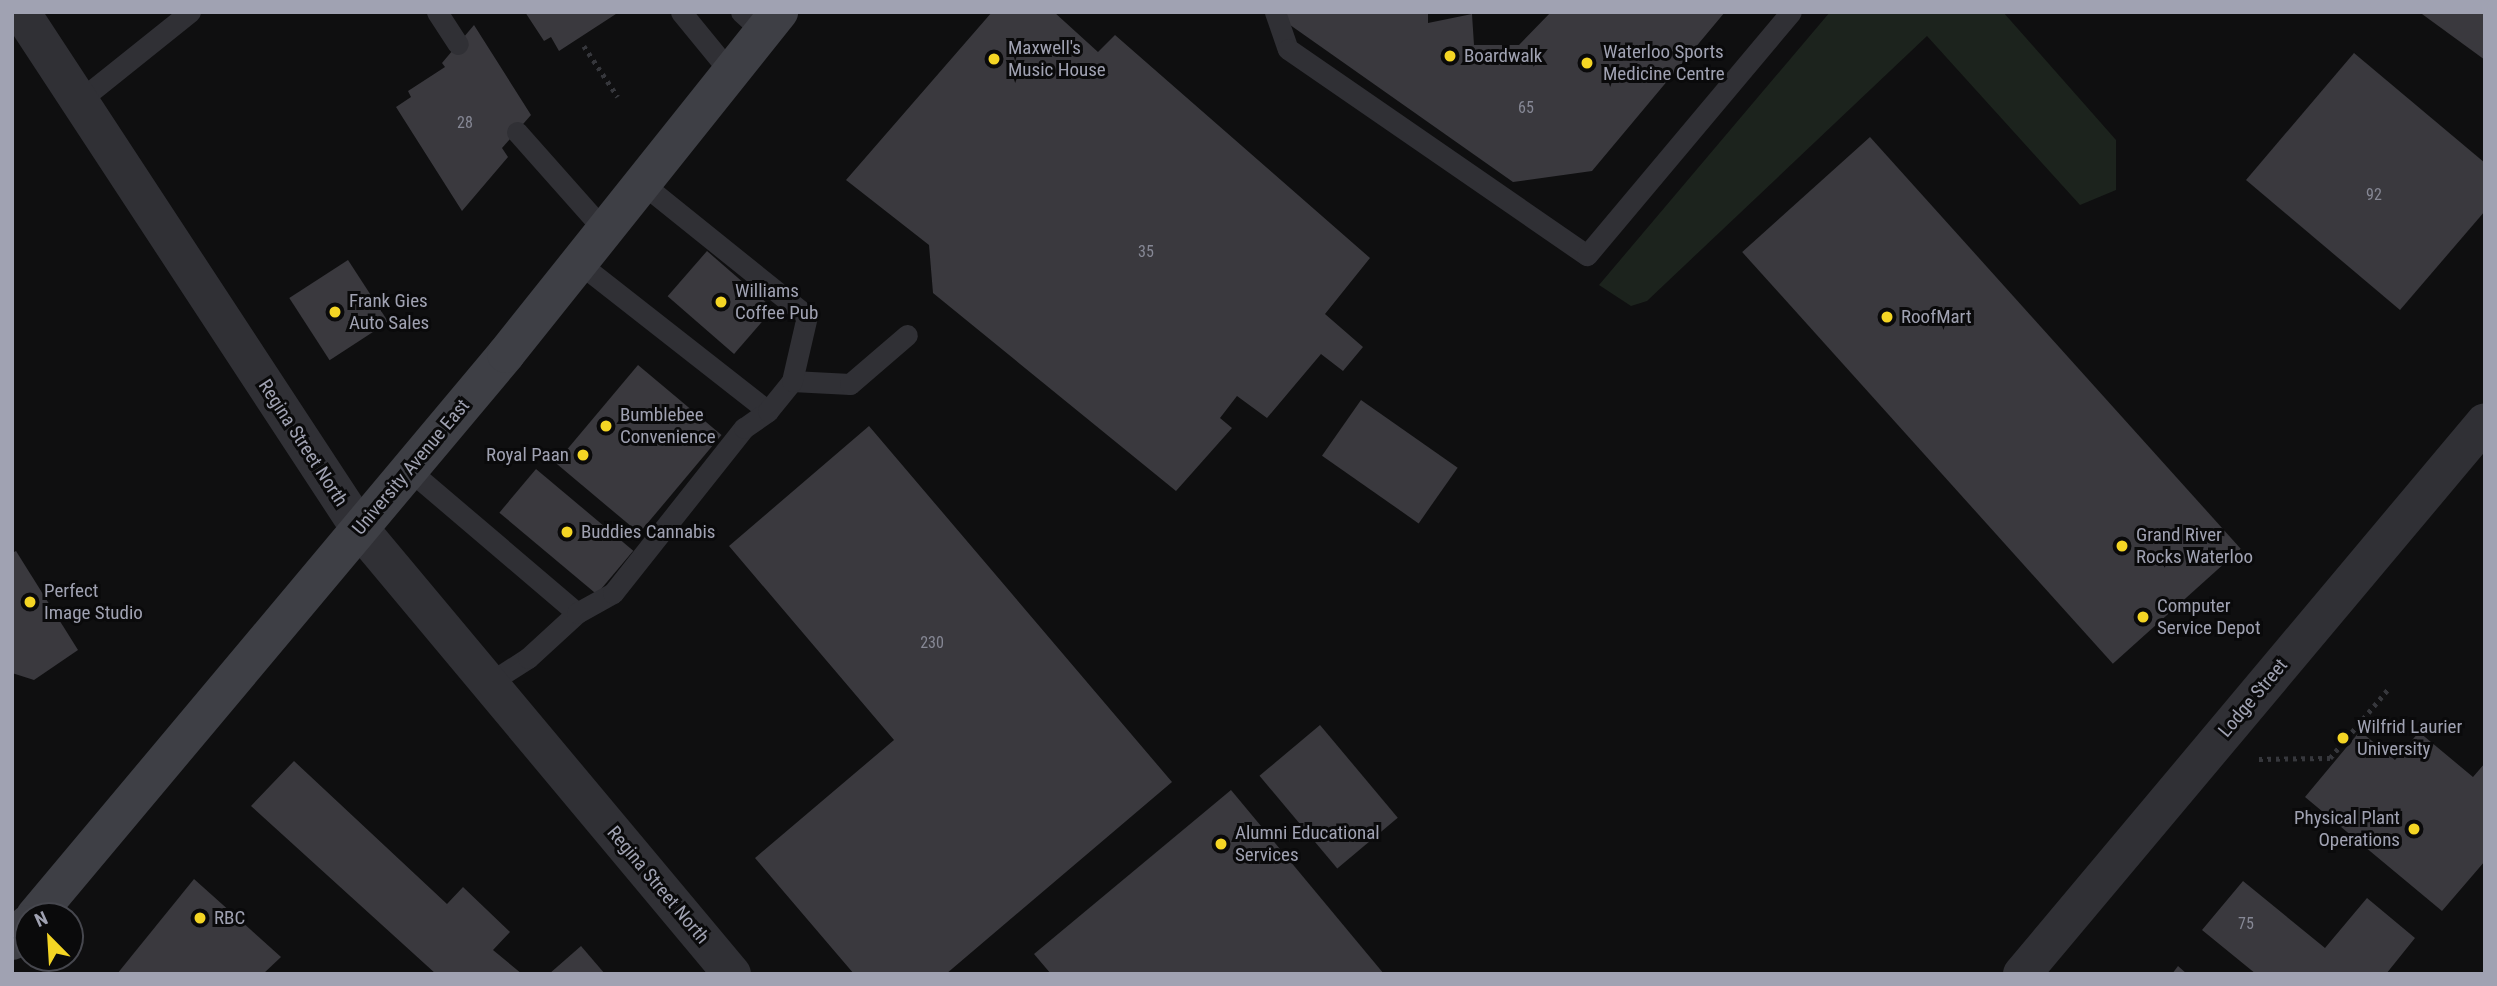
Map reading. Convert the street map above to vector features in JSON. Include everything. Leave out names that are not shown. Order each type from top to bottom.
[{"type":"main road","name":"University Avenue East","points":[[47,902],[360,529],[643,184],[731,73],[761,19]]},
{"type":"street","name":"Regina Street North","points":[[21,12],[360,529],[732,974]]},
{"type":"street","name":"Lodge Street","points":[[2022,974],[2485,422]]},
{"type":"lane","points":[[79,100],[190,12]]},
{"type":"lane","points":[[437,12],[458,44]]},
{"type":"lane","points":[[681,12],[731,73]]},
{"type":"lane","points":[[1275,12],[1288,49],[1587,255],[1791,12]]},
{"type":"lane","points":[[516,132],[604,231]]},
{"type":"lane","points":[[489,683],[528,658],[577,613],[613,593],[744,428],[768,411],[792,381],[807,316],[643,184]]},
{"type":"lane","points":[[579,263],[768,411]]},
{"type":"lane","points":[[792,381],[850,384],[907,335]]},
{"type":"lane","points":[[408,469],[577,613]]},
{"type":"path","points":[[584,46],[618,97]]},
{"type":"path","points":[[2259,759],[2330,758],[2389,688]]},
{"type":"shaded area","points":[[1830,12],[2003,12],[2116,140],[2116,190],[2080,205],[1927,36],[1647,301],[1631,306],[1599,285]]},
{"type":"building","points":[[525,12],[619,12],[559,51],[551,37],[544,41]]},
{"type":"building","points":[[992,12],[1054,12],[1098,52],[1115,35],[1370,258],[1325,314],[1363,347],[1343,371],[1321,354],[1267,418],[1237,396],[1220,418],[1232,428],[1176,491],[933,293],[929,245],[846,180]]},
{"type":"building","points":[[1281,12],[1428,12],[1428,23],[1472,14],[1474,45],[1519,45],[1551,12],[1725,12],[1592,171],[1513,182],[1283,20]]},
{"type":"building","points":[[2485,12],[2485,60],[2422,14]]},
{"type":"building","points":[[474,25],[531,115],[502,148],[508,157],[462,211],[396,107],[411,97],[408,91],[445,67],[442,63]]},
{"type":"building","points":[[2354,53],[2485,163],[2485,211],[2400,310],[2246,180]]},
{"type":"building","points":[[1870,137],[2241,549],[2113,664],[1742,252]]},
{"type":"building","name":"Williams Coffee Pub","points":[[707,251],[773,309],[734,354],[668,296]]},
{"type":"building","points":[[348,260],[388,322],[330,360],[289,298]]},
{"type":"building","points":[[638,365],[721,435],[639,533],[556,463]]},
{"type":"building","points":[[1361,400],[1458,468],[1419,523],[1322,456]]},
{"type":"building","points":[[869,426],[1172,782],[946,974],[854,974],[755,858],[894,740],[729,546]]},
{"type":"building","name":"Buddies Cannabis","points":[[536,469],[633,551],[597,594],[499,513]]},
{"type":"building","name":"Perfect Image Studio","points":[[16,551],[78,650],[34,680],[12,673],[12,553]]},
{"type":"building","points":[[1320,725],[1398,818],[1337,868],[1259,776]]},
{"type":"building","name":"Physical Plant Operations","points":[[2360,731],[2395,760],[2419,732],[2473,777],[2485,763],[2485,861],[2442,911],[2305,797]]},
{"type":"building","points":[[294,761],[447,904],[463,887],[510,932],[493,950],[522,974],[436,974],[251,806]]},
{"type":"building","name":"Alumni Educational Services","points":[[1231,790],[1384,974],[1051,974],[1034,954]]},
{"type":"building","name":"RBC","points":[[194,879],[281,957],[263,974],[117,974]]},
{"type":"building","points":[[2243,881],[2325,948],[2367,898],[2415,938],[2386,974],[2256,974],[2202,930]]},
{"type":"building","points":[[581,946],[605,974],[549,974]]},
{"type":"building","points":[[2178,966],[2187,974],[2172,974]]},
{"type":"place","name":"Boardwalk","points":[[1450,56]]},
{"type":"place","name":"Maxwell's Music House","points":[[994,59]]},
{"type":"place","name":"Waterloo Sports Medicine Centre","points":[[1587,63]]},
{"type":"place","name":"Williams Coffee Pub","points":[[721,302]]},
{"type":"place","name":"Frank Gies Auto Sales","points":[[335,312]]},
{"type":"place","name":"RoofMart","points":[[1887,317]]},
{"type":"place","name":"Bumblebee Convenience","points":[[606,426]]},
{"type":"place","name":"Royal Paan","points":[[583,455]]},
{"type":"place","name":"Buddies Cannabis","points":[[567,532]]},
{"type":"place","name":"Grand River Rocks Waterloo","points":[[2122,546]]},
{"type":"place","name":"Perfect Image Studio","points":[[30,602]]},
{"type":"place","name":"Computer Service Depot","points":[[2143,617]]},
{"type":"place","name":"Wilfrid Laurier University","points":[[2343,738]]},
{"type":"place","name":"Physical Plant Operations","points":[[2414,829]]},
{"type":"place","name":"Alumni Educational Services","points":[[1221,844]]},
{"type":"place","name":"RBC","points":[[200,918]]}]
